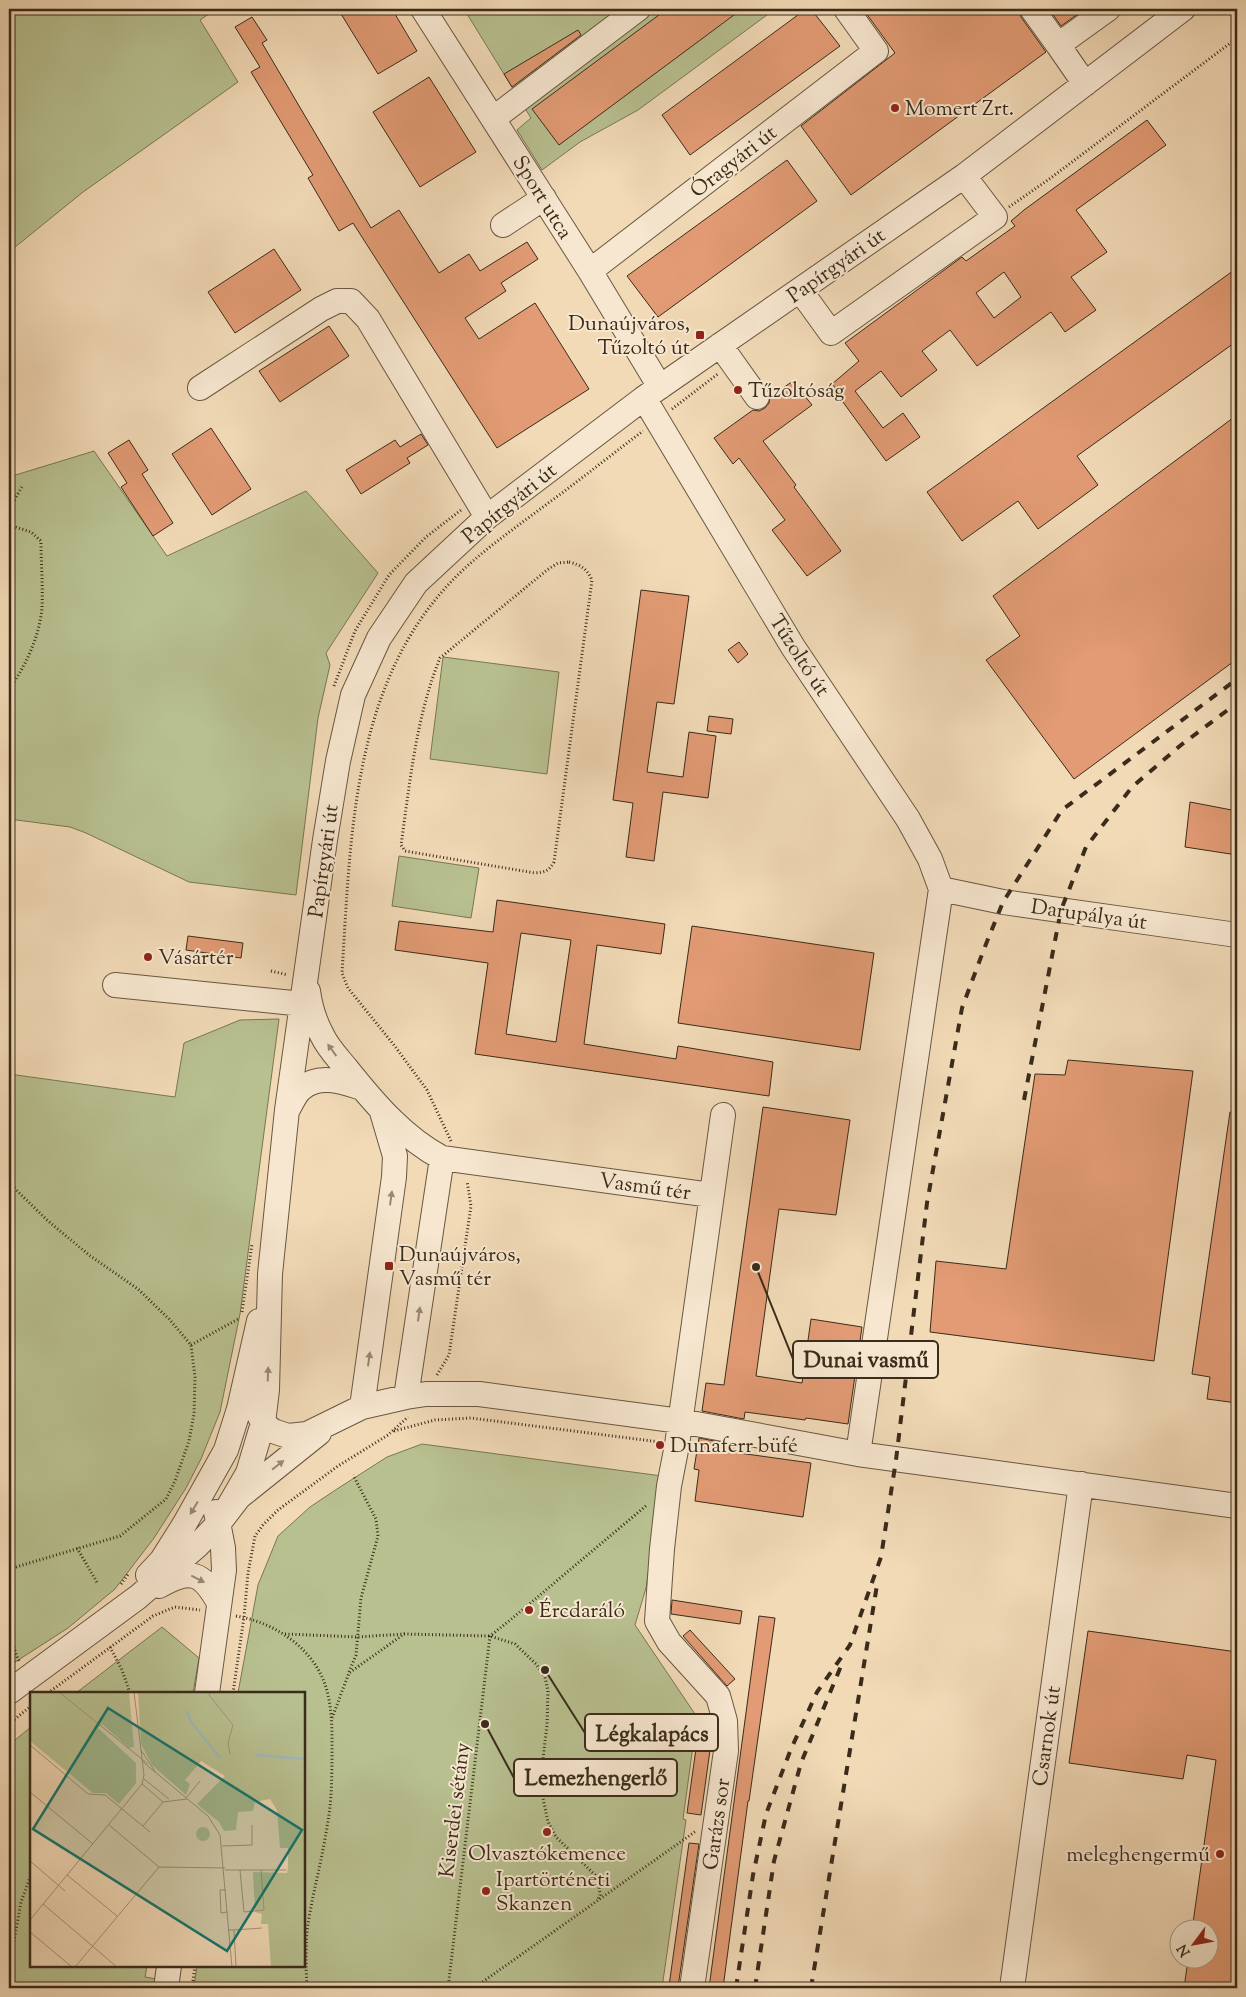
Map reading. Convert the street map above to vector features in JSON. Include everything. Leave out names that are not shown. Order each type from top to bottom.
[{"type":"street","name":"Sport utca","points":[[423,9],[590,271],[652,392]]},
{"type":"street","points":[[494,118],[638,9]]},
{"type":"street","name":"Óragyári út","points":[[590,271],[876,51],[846,9]]},
{"type":"street","points":[[1032,9],[1084,84]]},
{"type":"street","points":[[1058,45],[1108,9]]},
{"type":"street","name":"Papírgyári út","points":[[270,1274],[287,1110],[294,972],[338,761],[353,695],[379,638],[416,583],[482,508],[964,176],[1183,9]]},
{"type":"street","points":[[800,290],[831,332],[995,217],[964,176]]},
{"type":"street","points":[[503,225],[544,198]]},
{"type":"street","points":[[200,388],[321,309],[337,301],[351,301],[368,319],[482,508]]},
{"type":"street","points":[[720,344],[757,397]]},
{"type":"street","name":"Tűzoltó út","points":[[652,392],[657,420],[793,647],[908,819],[930,859],[941,889]]},
{"type":"street","points":[[858,1454],[941,889]]},
{"type":"street","name":"Darupálya út","points":[[941,889],[1003,902],[1237,935]]},
{"type":"street","name":"Vasmű tér","points":[[294,972],[309,1000],[322,1035],[362,1088],[424,1148],[451,1159],[711,1195],[677,1445],[669,1486],[657,1621]]},
{"type":"street","points":[[115,984],[293,1003]]},
{"type":"street","points":[[287,1110],[300,1089],[312,1082],[322,1080],[339,1081],[362,1088]]},
{"type":"street","points":[[362,1407],[394,1177],[395,1156],[381,1108]]},
{"type":"street","points":[[711,1195],[723,1115]]},
{"type":"street","points":[[416,1396],[451,1159]]},
{"type":"street","points":[[207,1692],[224,1570],[214,1495],[226,1450],[240,1409],[270,1274]]},
{"type":"street","points":[[219,1523],[248,1473],[263,1423],[268,1380],[270,1274]]},
{"type":"street","points":[[253,1348],[251,1389],[255,1408],[263,1423],[274,1432],[288,1436],[307,1434],[362,1407],[416,1396],[479,1394],[680,1421],[858,1454],[1237,1506]]},
{"type":"street","points":[[98,1626],[127,1594],[174,1567],[219,1523],[245,1492],[332,1423]]},
{"type":"street","points":[[9,1692],[98,1626],[162,1560],[205,1490],[226,1450]]},
{"type":"street","name":"Csarnok út","points":[[1012,1988],[1081,1484]]},
{"type":"street","points":[[127,1594],[182,1576],[192,1575],[210,1586],[219,1608]]},
{"type":"street","name":"Garázs sor","points":[[657,1621],[669,1642],[718,1696],[725,1721],[726,1751],[692,1988]]},
{"type":"street","points":[[166,1988],[169,1967]]},
{"type":"path","points":[[995,217],[1052,177],[1237,38]]},
{"type":"path","points":[[233,1692],[248,1573],[255,1536],[263,1524],[278,1510],[317,1481],[393,1431],[416,1410],[416,1396],[449,1355],[471,1206],[468,1183],[451,1159],[427,1090],[348,988],[342,973],[354,823],[362,764],[379,699],[392,668],[412,632],[436,599],[463,569],[494,543],[657,420]]},
{"type":"path","points":[[9,509],[23,485]]},
{"type":"path","points":[[333,690],[355,631],[389,575],[426,537],[482,508]]},
{"type":"path","points":[[9,525],[31,532],[41,541],[42,608],[36,638],[15,681],[9,689]]},
{"type":"path","points":[[569,562],[580,565],[588,571],[592,580],[554,862],[551,867],[546,871],[535,873],[405,850],[401,845],[420,721],[440,658],[558,563],[569,562]]},
{"type":"path","points":[[271,971],[294,972],[293,1003]]},
{"type":"path","points":[[9,1183],[47,1220],[88,1255],[138,1289],[169,1319],[190,1345],[194,1377],[194,1414],[189,1441],[166,1500],[120,1536],[9,1569]]},
{"type":"path","points":[[239,1327],[252,1240]]},
{"type":"path","points":[[190,1345],[241,1318]]},
{"type":"path","points":[[393,1431],[435,1420],[471,1418],[677,1445]]},
{"type":"path","points":[[332,1720],[337,1702],[356,1655],[361,1598],[378,1536],[376,1519],[353,1475]]},
{"type":"path","points":[[490,1636],[669,1486]]},
{"type":"path","points":[[77,1548],[98,1584]]},
{"type":"path","points":[[127,1594],[134,1568]]},
{"type":"path","points":[[49,1692],[153,1616],[175,1607],[219,1608]]},
{"type":"path","points":[[244,1617],[284,1634],[306,1653],[322,1676],[328,1694],[332,1720],[332,1790],[328,1826],[308,1923],[305,1962],[307,1988]]},
{"type":"path","points":[[9,1630],[13,1638],[15,1654],[20,1662],[28,1657]]},
{"type":"path","points":[[284,1634],[358,1637],[404,1634],[490,1636],[515,1644],[536,1664],[544,1677],[548,1691],[547,1725],[540,1784],[543,1806],[548,1822],[556,1837],[595,1876],[599,1885],[600,1895],[598,1900]]},
{"type":"path","points":[[349,1673],[404,1634]]},
{"type":"path","name":"Kiserdei sétány","points":[[448,1988],[490,1636]]},
{"type":"path","points":[[110,1647],[122,1670],[130,1692]]},
{"type":"path","points":[[9,1724],[30,1707]]},
{"type":"path","points":[[474,1988],[717,1816]]},
{"type":"path","points":[[9,1969],[21,1902],[30,1878]]},
{"type":"path","points":[[192,1988],[195,1967]]},
{"type":"green space","points":[[9,9],[216,9],[200,20],[238,82],[83,192],[9,252]]},
{"type":"green space","points":[[464,9],[775,9],[638,110],[580,142],[542,170],[517,130],[531,118]]},
{"type":"green space","points":[[94,451],[167,556],[306,491],[378,573],[326,653],[330,665],[318,718],[296,895],[189,882],[70,827],[9,819],[9,477]]},
{"type":"green space","points":[[443,657],[559,672],[547,774],[430,759]]},
{"type":"green space","points":[[399,856],[479,868],[471,918],[392,906]]},
{"type":"green space","points":[[279,1019],[240,1314],[220,1412],[201,1459],[186,1488],[154,1538],[115,1589],[68,1628],[9,1666],[9,1074],[175,1097],[184,1043],[240,1020]]},
{"type":"green space","points":[[422,1444],[662,1476],[646,1588],[635,1625],[697,1717],[683,1819],[686,1820],[662,1988],[9,1988],[9,1745],[30,1728],[30,1967],[147,1967],[145,1977],[194,1986],[197,1967],[305,1967],[305,1692],[238,1692],[258,1585],[278,1536],[310,1507],[387,1457]]},
{"type":"green space","points":[[162,1627],[199,1658],[193,1692],[77,1692]]},
{"type":"building","points":[[338,9],[392,9],[417,51],[378,74]]},
{"type":"building","points":[[667,9],[742,9],[559,145],[532,109]]},
{"type":"building","points":[[806,9],[811,9],[840,46],[690,155],[662,115]]},
{"type":"building","name":"Momert Zrt.","points":[[863,9],[1019,9],[1021,17],[1046,52],[851,195],[801,126],[895,53]]},
{"type":"building","points":[[1049,9],[1085,9],[1061,26]]},
{"type":"building","points":[[252,17],[267,40],[262,43],[371,228],[399,210],[439,273],[469,254],[480,271],[527,242],[538,259],[501,283],[506,291],[465,318],[479,339],[535,303],[589,389],[497,448],[353,223],[339,231],[308,178],[313,175],[251,72],[260,67],[235,27]]},
{"type":"building","points":[[578,30],[581,35],[512,87],[504,74]]},
{"type":"building","points":[[429,77],[476,152],[420,187],[373,112]]},
{"type":"building","points":[[1147,120],[1166,145],[1076,210],[1107,252],[1071,277],[1096,310],[1065,332],[1051,312],[977,366],[950,330],[922,351],[937,370],[901,397],[881,371],[855,391],[883,428],[903,413],[920,437],[886,461],[832,384],[859,361],[845,343],[962,257],[966,261],[1015,226],[1011,221]],"holes":[[[1004,272],[1021,297],[994,318],[976,293]]]},
{"type":"building","points":[[787,160],[817,201],[658,317],[627,276]]},
{"type":"building","points":[[274,249],[301,290],[235,333],[208,292]]},
{"type":"building","points":[[1237,268],[1237,341],[1077,456],[1098,485],[1038,529],[1018,501],[962,541],[927,492]]},
{"type":"building","points":[[329,326],[349,356],[280,402],[259,371]]},
{"type":"building","points":[[793,381],[812,405],[763,441],[841,551],[807,576],[772,530],[785,520],[739,458],[733,464],[714,438],[753,410],[759,411],[765,408],[769,403],[770,397]]},
{"type":"building","points":[[1237,415],[1237,659],[1074,779],[986,660],[1020,636],[993,596]]},
{"type":"building","points":[[211,428],[251,489],[212,515],[172,454]]},
{"type":"building","points":[[421,434],[428,445],[407,458],[410,463],[361,494],[346,470],[395,440],[400,447]]},
{"type":"building","points":[[129,440],[148,470],[142,474],[173,523],[153,536],[121,487],[127,483],[108,453]]},
{"type":"building","points":[[641,590],[689,596],[674,704],[657,702],[647,772],[683,777],[689,732],[716,736],[708,798],[663,792],[654,861],[626,857],[633,803],[613,800]]},
{"type":"building","points":[[739,642],[748,654],[738,663],[728,650]]},
{"type":"building","points":[[709,716],[733,719],[731,734],[707,731]]},
{"type":"building","points":[[1190,802],[1237,811],[1237,855],[1185,847]]},
{"type":"building","points":[[497,900],[665,924],[661,954],[597,945],[584,1044],[676,1059],[678,1046],[773,1062],[769,1096],[475,1054],[488,963],[395,950],[399,921],[493,932]],"holes":[[[521,933],[571,940],[556,1042],[506,1034]]]},
{"type":"building","points":[[692,926],[874,953],[860,1050],[678,1023]]},
{"type":"building","points":[[188,936],[243,943],[241,958],[186,950]]},
{"type":"building","points":[[1068,1060],[1193,1071],[1154,1361],[930,1332],[936,1261],[1006,1269],[1035,1074],[1065,1075]]},
{"type":"building","points":[[763,1107],[850,1120],[836,1215],[779,1209],[756,1376],[802,1383],[811,1319],[862,1327],[848,1424],[745,1412],[744,1419],[702,1411],[706,1383],[724,1385]]},
{"type":"building","points":[[1230,1112],[1237,1112],[1237,1403],[1207,1399],[1210,1377],[1192,1374]]},
{"type":"building","points":[[699,1438],[740,1446],[739,1453],[811,1463],[803,1517],[695,1501],[699,1470],[694,1469]]},
{"type":"building","points":[[672,1600],[742,1611],[740,1624],[671,1614]]},
{"type":"building","points":[[759,1616],[775,1618],[723,1988],[709,1988]]},
{"type":"building","points":[[690,1630],[735,1679],[727,1686],[683,1636]]},
{"type":"building","name":"meleghengermű","points":[[1088,1631],[1237,1652],[1237,1988],[1184,1988],[1187,1970],[1218,1970],[1218,1920],[1193,1920],[1216,1760],[1187,1755],[1183,1779],[1069,1763]]},
{"type":"building","points":[[700,1720],[711,1721],[712,1736],[701,1815],[687,1813]]},
{"type":"building","points":[[689,1843],[699,1844],[678,1987],[669,1986]]},
{"type":"railway","points":[[736,1988],[753,1875],[766,1814],[791,1749],[817,1692],[850,1645],[881,1557],[896,1460],[927,1203],[962,1008],[984,949],[1003,902],[1062,810],[1237,679]]},
{"type":"railway","points":[[1024,1100],[1061,910],[1086,847],[1132,787],[1181,745],[1237,703]]},
{"type":"railway","points":[[811,1988],[877,1585]]},
{"type":"railway","points":[[755,1988],[774,1861],[801,1763],[841,1666]]},
{"type":"place","name":"Momert Zrt.","points":[[895,108]]},
{"type":"place","name":"Dunaújváros, Tűzoltó út","points":[[700,335]]},
{"type":"place","name":"Tűzoltóság","points":[[738,390]]},
{"type":"place","name":"Vásártér","points":[[148,957]]},
{"type":"place","name":"Dunaújváros, Vasmű tér","points":[[389,1266]]},
{"type":"place","name":"Dunai vasmű","points":[[756,1267]]},
{"type":"place","name":"Dunaferr büfé","points":[[660,1445]]},
{"type":"place","name":"Ércdaráló","points":[[529,1610]]},
{"type":"place","name":"Légkalapács","points":[[545,1670]]},
{"type":"place","name":"Lemezhengerlő","points":[[485,1724]]},
{"type":"place","name":"Olvasztókemence","points":[[547,1832]]},
{"type":"place","name":"meleghengermű","points":[[1220,1854]]},
{"type":"place","name":"Ipartörténeti Skanzen","points":[[486,1891]]}]
